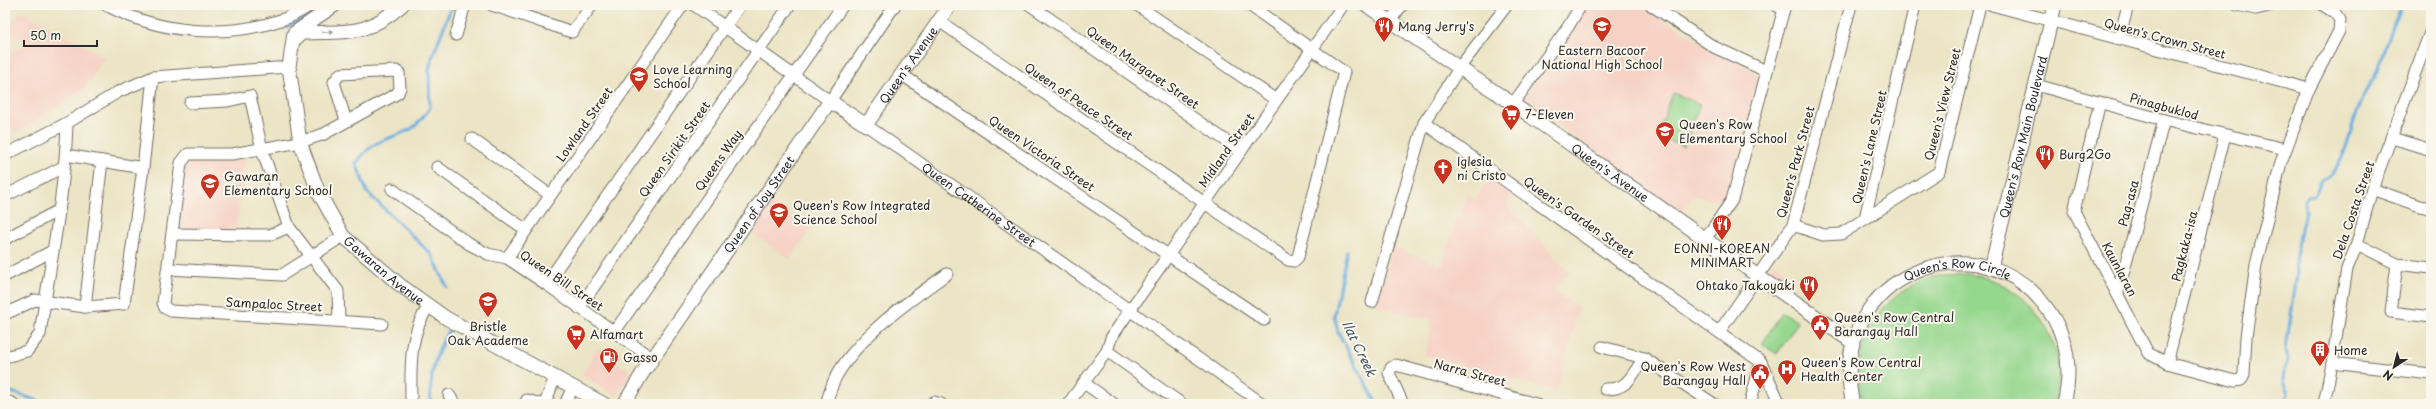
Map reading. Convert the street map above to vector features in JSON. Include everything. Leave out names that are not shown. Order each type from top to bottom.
[{"type":"street","points":[[106,5],[119,12],[157,24],[190,31],[233,31],[285,19],[311,5]]},
{"type":"street","points":[[293,42],[294,33],[299,28],[320,17],[335,5]]},
{"type":"street","points":[[293,42],[302,33],[362,30],[383,21],[402,5]]},
{"type":"street","points":[[456,35],[465,5]]},
{"type":"street","points":[[492,5],[572,32],[592,5]]},
{"type":"street","name":"Lowland Street","points":[[507,258],[683,5]]},
{"type":"street","name":"Queen Catherine Street","points":[[694,5],[1263,404]]},
{"type":"street","points":[[546,284],[740,5]]},
{"type":"street","name":"Queen Sirikit Street","points":[[579,308],[790,5]]},
{"type":"street","name":"Queens Way","points":[[615,331],[843,5]]},
{"type":"street","name":"Queen of Joy Street","points":[[624,404],[653,359],[895,5]]},
{"type":"street","name":"Queen's Avenue","points":[[866,125],[950,5]]},
{"type":"street","name":"Queen Margaret Street","points":[[1030,5],[1241,151]]},
{"type":"street","points":[[1137,5],[1276,100]]},
{"type":"street","points":[[1249,5],[1313,49]]},
{"type":"street","name":"Midland Street","points":[[1068,404],[1107,351],[1111,338],[1130,310],[1343,5]]},
{"type":"street","name":"Queen's Avenue","points":[[1366,5],[1460,67],[1706,238],[1852,342]]},
{"type":"street","points":[[1390,21],[1402,5]]},
{"type":"street","points":[[1372,302],[1424,123],[1460,67],[1507,5]]},
{"type":"street","points":[[1513,104],[1568,27],[1581,5]]},
{"type":"street","points":[[1651,5],[1714,47],[1766,71]]},
{"type":"street","name":"Queen's Park Street","points":[[1720,332],[1793,225],[1851,5]]},
{"type":"street","name":"Queen's Lane Street","points":[[1793,225],[1823,234],[1836,236],[1865,218],[1916,5]]},
{"type":"street","name":"Queen's View Street","points":[[1865,218],[1939,172],[1980,5]]},
{"type":"street","name":"Queen's Crown Street","points":[[1992,5],[2119,40],[2309,89]]},
{"type":"street","name":"Queen's Row Main Boulevard","points":[[1991,268],[2055,5]]},
{"type":"street","points":[[2119,40],[2128,5]]},
{"type":"street","points":[[2237,5],[2256,9],[2272,5]]},
{"type":"street","points":[[2286,149],[2309,89],[2339,31],[2340,20],[2335,12],[2323,5]]},
{"type":"street","points":[[1706,238],[1732,200],[1782,6]]},
{"type":"street","name":"Queen of Peace Street","points":[[939,21],[1288,260],[1294,261],[1298,257],[1344,72],[1313,49]]},
{"type":"street","name":"Dela Costa Street","points":[[2324,404],[2347,269],[2357,244],[2372,189],[2431,30]]},
{"type":"street","name":"Gawaran Avenue","points":[[293,42],[289,67],[300,142],[318,191],[343,236],[400,285],[446,318],[604,404]]},
{"type":"street","points":[[5,155],[66,123],[118,92],[153,78],[289,67]]},
{"type":"street","points":[[343,236],[282,275],[168,270],[181,163],[188,154],[232,154],[262,150],[300,142],[324,134],[346,121],[389,100],[398,93],[400,88],[399,73],[396,71],[340,74],[336,77],[334,82],[346,121]]},
{"type":"street","name":"Queen Victoria Street","points":[[901,74],[1169,254],[1264,320]]},
{"type":"street","points":[[5,314],[35,300],[85,307],[120,306],[125,301],[143,168],[153,78]]},
{"type":"street","name":"Pinagbuklod","points":[[2036,85],[2164,120],[2286,149]]},
{"type":"street","points":[[190,103],[228,101],[250,96],[262,150],[289,227],[338,291],[340,321]]},
{"type":"street","name":"Kaunlaran","points":[[2100,102],[2074,211],[2118,292],[2148,353],[2167,363],[2235,381],[2241,380],[2244,374],[2256,265],[2286,149]]},
{"type":"street","name":"Pag-asa","points":[[2118,292],[2164,120]]},
{"type":"street","points":[[5,357],[27,350],[40,334],[59,210],[63,167],[66,155],[66,123]]},
{"type":"street","name":"Queen's Garden Street","points":[[1424,123],[1761,362]]},
{"type":"street","name":"Pagkaka-isa","points":[[2167,363],[2225,135]]},
{"type":"street","points":[[2392,138],[2431,150]]},
{"type":"street","points":[[472,139],[550,195]]},
{"type":"street","points":[[66,155],[143,168]]},
{"type":"street","points":[[85,307],[102,161]]},
{"type":"street","points":[[5,196],[63,167]]},
{"type":"street","points":[[437,167],[526,230]]},
{"type":"street","name":"Queen Bill Street","points":[[392,189],[470,244],[488,254],[507,258],[615,331],[653,359]]},
{"type":"street","points":[[2372,189],[2420,206],[2431,208]]},
{"type":"street","points":[[5,239],[59,210]]},
{"type":"street","points":[[172,234],[270,235],[289,227]]},
{"type":"street","points":[[2357,244],[2397,264],[2431,268]]},
{"type":"street","points":[[5,276],[52,251]]},
{"type":"street","name":"Queen's Row Circle","points":[[1853,404],[1848,367],[1852,342],[1866,313],[1875,300],[1887,289],[1906,276],[1928,267],[1960,263],[1991,268],[2011,277],[2025,286],[2045,306],[2058,326],[2064,342],[2069,375],[2064,404]]},
{"type":"street","points":[[2397,264],[2391,312],[2431,317]]},
{"type":"street","name":"Sampaloc Street","points":[[168,270],[163,303],[165,308],[171,311],[382,324]]},
{"type":"street","points":[[826,404],[836,376],[849,358],[881,326],[947,274]]},
{"type":"street","points":[[411,404],[410,367],[414,341],[419,322],[429,306]]},
{"type":"street","points":[[1602,347],[1644,358],[1714,404]]},
{"type":"street","points":[[1107,351],[1182,404]]},
{"type":"street","points":[[1605,389],[1616,389],[1623,386],[1644,358]]},
{"type":"street","points":[[1750,404],[1761,362]]},
{"type":"street","points":[[1761,362],[1780,404]]},
{"type":"street","points":[[2332,363],[2431,374]]},
{"type":"street","name":"Narra Street","points":[[1405,403],[1389,373],[1391,368],[1396,365],[1512,400],[1536,404]]},
{"type":"street","points":[[544,404],[556,377]]},
{"type":"street","points":[[1084,383],[1114,404]]},
{"type":"street","points":[[565,404],[573,387]]},
{"type":"street","points":[[525,404],[527,400],[540,404]]},
{"type":"street","points":[[5,402],[12,404]]},
{"type":"street","points":[[931,404],[934,402],[941,404]]},
{"type":"shaded area","name":"Queen's Row Elementary School","points":[[1588,5],[1640,5],[1707,46],[1758,74],[1726,202],[1692,196],[1682,211],[1522,101],[1567,39]]},
{"type":"shaded area","points":[[20,11],[105,57],[85,88],[15,134],[5,115],[5,55],[30,43],[7,31]]},
{"type":"shaded area","name":"Gawaran Elementary School","points":[[196,156],[244,158],[236,231],[177,226],[185,159]]},
{"type":"shaded area","points":[[1490,177],[1513,194],[1507,205],[1570,273],[1552,290],[1579,308],[1557,391],[1425,355],[1433,321],[1376,305],[1392,247],[1442,266],[1457,216],[1460,217],[1468,194],[1475,200]]},
{"type":"shaded area","name":"Queen's Row Integrated Science School","points":[[768,200],[811,229],[790,259],[747,230]]},
{"type":"shaded area","points":[[1773,262],[1787,271],[1778,285],[1764,275]]},
{"type":"shaded area","points":[[597,348],[631,372],[616,396],[582,375]]},
{"type":"green space","points":[[1673,93],[1700,104],[1684,147],[1657,136]]},
{"type":"green space","points":[[1967,274],[1997,282],[2010,289],[2033,308],[2042,320],[2055,347],[2058,362],[2059,380],[2055,404],[1863,404],[1859,383],[1860,362],[1864,343],[1872,324],[1884,308],[1899,294],[1917,283],[1937,276]]},
{"type":"green space","points":[[1782,312],[1798,322],[1777,354],[1762,344]]},
{"type":"waterway","points":[[447,287],[432,255],[367,192],[356,163],[375,144],[414,127],[430,108],[429,71],[432,58],[452,5]]},
{"type":"waterway","points":[[2284,404],[2288,394],[2283,381],[2284,370],[2288,361],[2286,348],[2297,275],[2296,255],[2305,211],[2304,203],[2307,197],[2314,196],[2322,180],[2329,177],[2340,163],[2357,112],[2377,70],[2391,28],[2404,5]]},
{"type":"waterway","points":[[284,28],[304,19]]},
{"type":"waterway","name":"Ilat Creek","points":[[1347,251],[1334,315],[1338,332],[1377,404]]},
{"type":"waterway","points":[[431,404],[431,384],[434,366],[440,348],[449,330]]},
{"type":"waterway","points":[[5,390],[48,404]]},
{"type":"place","name":"Mang Jerry's","points":[[1384,43]]},
{"type":"place","name":"Eastern Bacoor National High School","points":[[1602,43]]},
{"type":"place","name":"Love Learning School","points":[[639,93]]},
{"type":"place","name":"7-Eleven","points":[[1511,131]]},
{"type":"place","name":"Queen's Row Elementary School","points":[[1665,148]]},
{"type":"place","name":"Burg2Go","points":[[2045,171]]},
{"type":"place","name":"Iglesia ni Cristo","points":[[1443,185]]},
{"type":"place","name":"Gawaran Elementary School","points":[[210,200]]},
{"type":"place","name":"Queen's Row Integrated Science School","points":[[779,229]]},
{"type":"place","name":"EONNI-KOREAN MINIMART","points":[[1722,241]]},
{"type":"place","name":"Ohtako Takoyaki","points":[[1809,302]]},
{"type":"place","name":"Bristle Oak Academe","points":[[488,318]]},
{"type":"place","name":"Queen's Row Central Barangay Hall","points":[[1820,341]]},
{"type":"place","name":"Alfamart","points":[[576,351]]},
{"type":"place","name":"Home","points":[[2320,367]]},
{"type":"place","name":"Gasso","points":[[609,374]]},
{"type":"place","name":"Queen's Row Central Health Center","points":[[1787,386]]},
{"type":"place","name":"Queen's Row West Barangay Hall","points":[[1760,390]]}]
